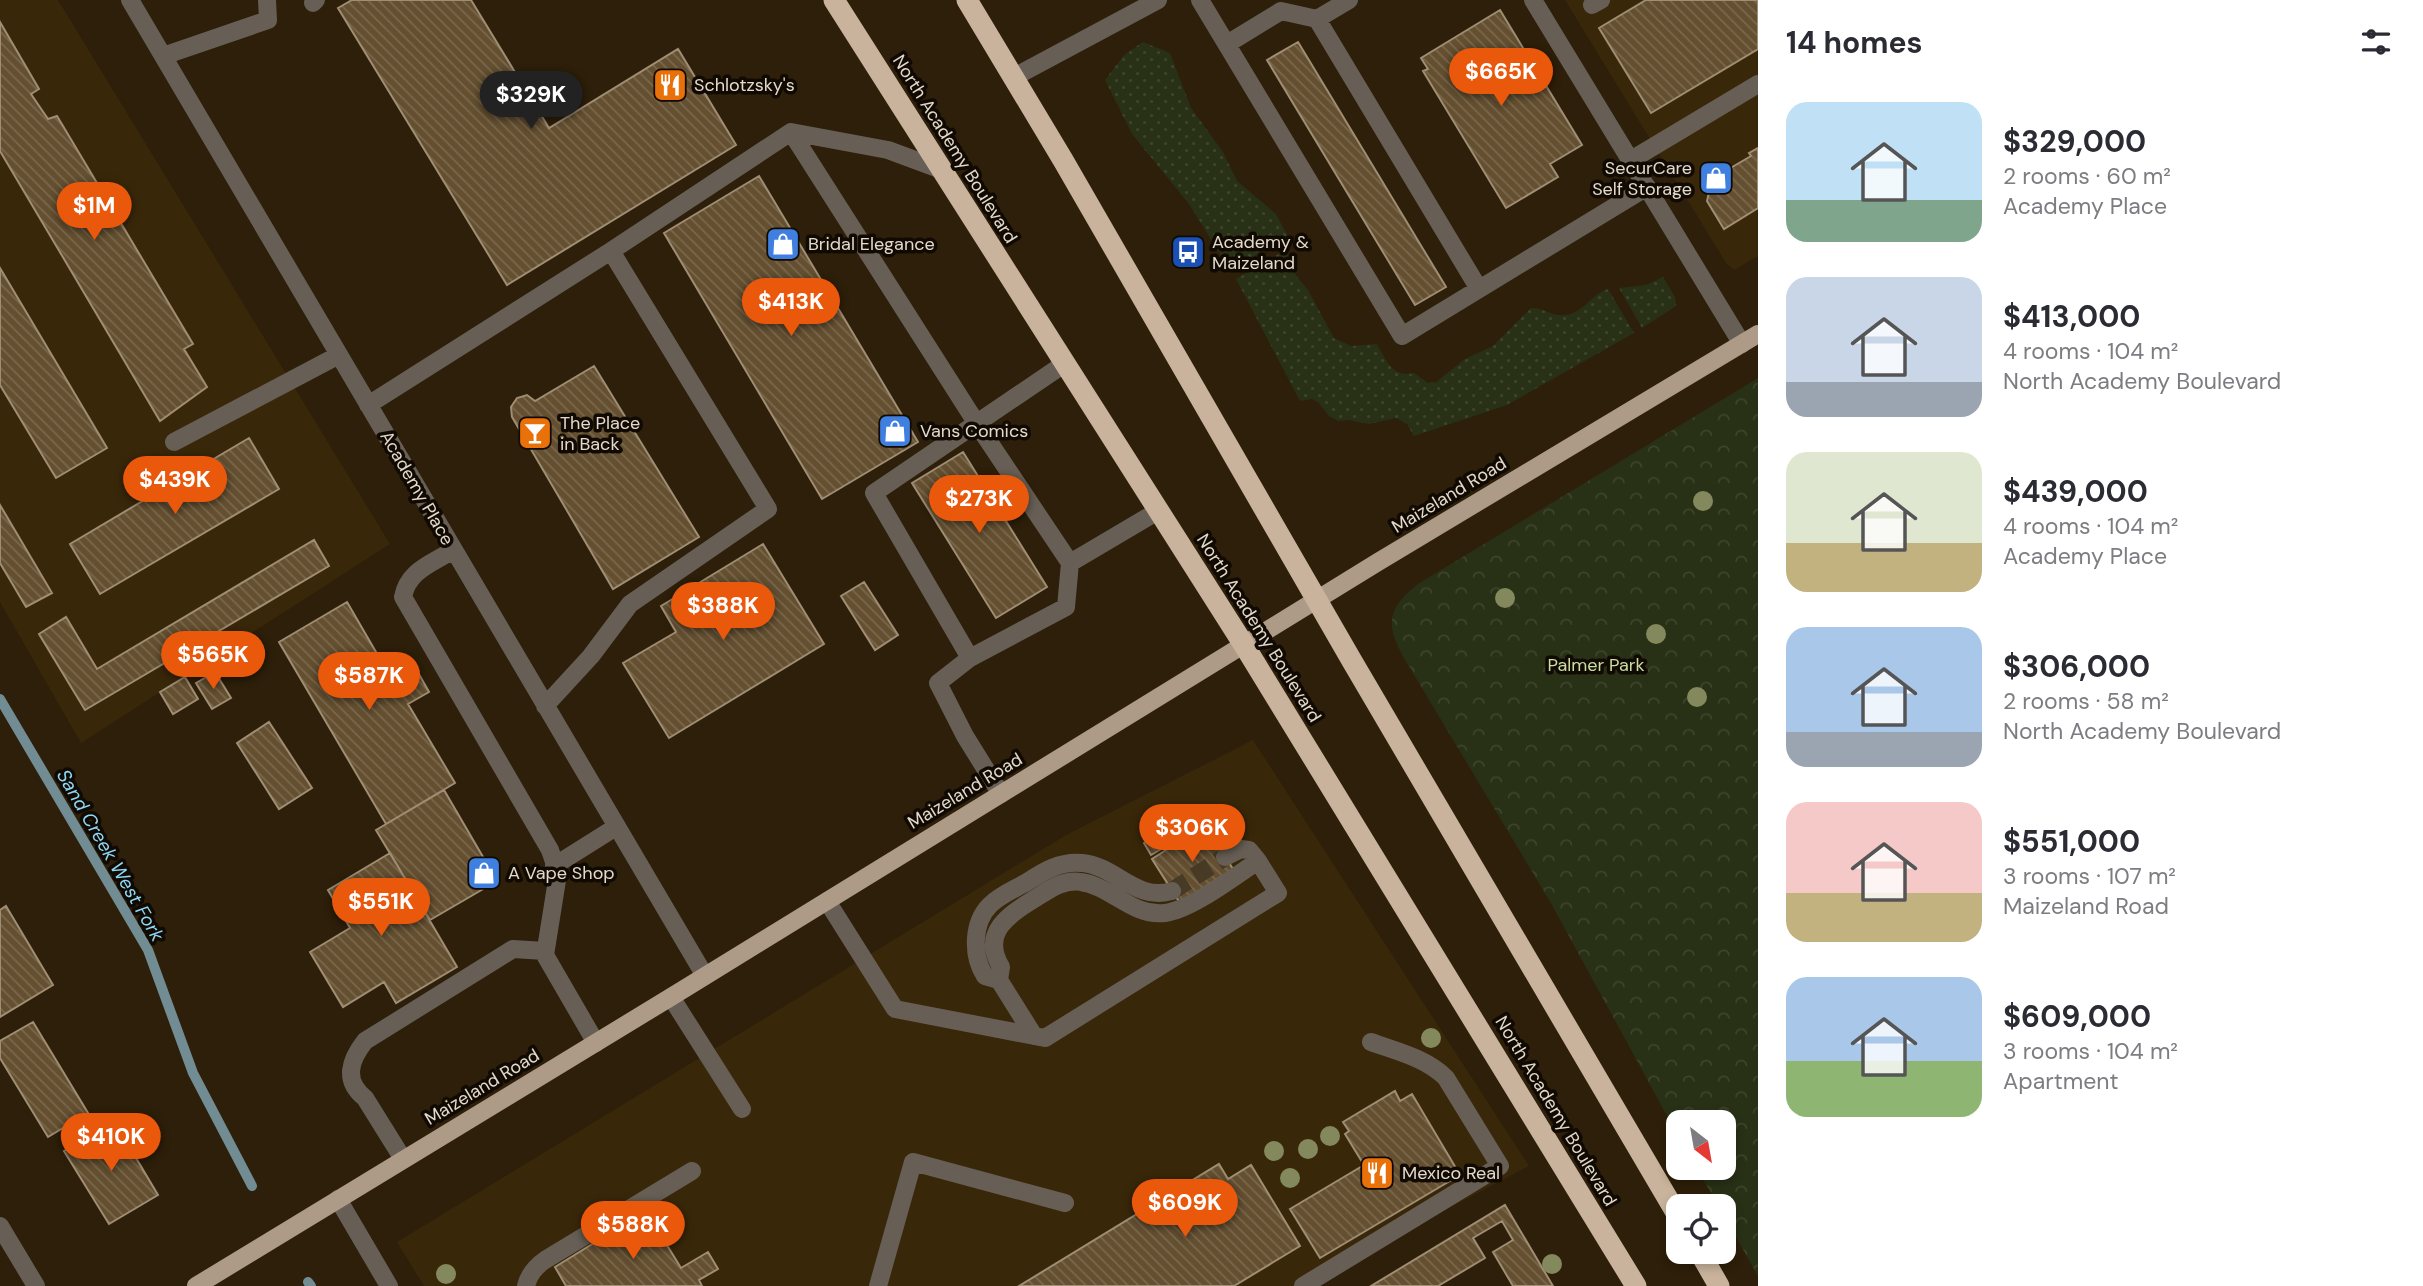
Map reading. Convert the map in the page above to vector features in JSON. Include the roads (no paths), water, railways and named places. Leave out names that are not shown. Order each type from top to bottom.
[{"type":"highway","name":"North Academy Boulevard","points":[[834,0],[1244,645],[1636,1286]]},
{"type":"highway","points":[[967,0],[1666,1195]]},
{"type":"highway","points":[[1706,1264],[1719,1286]]},
{"type":"main road","name":"Maizeland Road","points":[[197,1286],[1318,599],[1758,334]]},
{"type":"street","name":"Academy Place","points":[[130,0],[705,976]]},
{"type":"street","points":[[163,56],[268,20],[267,0]]},
{"type":"street","points":[[1200,0],[1402,335],[1647,187]]},
{"type":"street","points":[[1227,44],[1281,11],[1317,19],[1349,0]]},
{"type":"street","points":[[1533,0],[1742,344]]},
{"type":"street","points":[[1014,77],[1152,1]]},
{"type":"street","points":[[1317,19],[1479,289]]},
{"type":"street","points":[[1631,160],[1758,84]]},
{"type":"street","points":[[791,132],[977,424],[1070,563],[1066,607],[970,658],[938,683],[965,736],[1001,794]]},
{"type":"street","points":[[368,405],[611,251],[791,132],[888,149],[942,170]]},
{"type":"street","points":[[545,706],[591,656],[630,604],[768,509],[611,251]]},
{"type":"street","points":[[174,442],[339,355]]},
{"type":"street","points":[[970,658],[874,493],[1064,364]]},
{"type":"street","points":[[1070,563],[1158,511]]},
{"type":"street","points":[[453,550],[412,576],[406,583],[403,597],[550,850],[558,874],[545,955],[596,1043]]},
{"type":"street","points":[[555,866],[616,827]]},
{"type":"street","points":[[827,901],[895,1009],[1045,1038],[1278,893],[1249,850],[1241,849],[1225,857]]},
{"type":"street","points":[[1034,1036],[999,980],[1001,967],[996,959],[995,949],[998,927],[1013,911],[1056,886],[1077,881],[1087,883],[1141,911],[1166,913],[1182,909],[1258,861]]},
{"type":"street","points":[[999,980],[985,976],[978,962],[976,943],[979,924],[990,905],[1047,869],[1059,864],[1087,863],[1106,870],[1141,891],[1152,894],[1172,891]]},
{"type":"street","points":[[403,1159],[365,1098],[356,1091],[350,1071],[354,1055],[365,1041],[513,949],[545,951]]},
{"type":"street","points":[[671,997],[742,1109]]},
{"type":"street","points":[[1303,1286],[1500,1166],[1446,1078],[1421,1060],[1371,1042]]},
{"type":"street","points":[[878,1286],[913,1161],[1065,1203]]},
{"type":"street","points":[[526,1286],[535,1267],[545,1260],[692,1171]]},
{"type":"street","points":[[338,1199],[389,1286]]},
{"type":"street","points":[[0,1226],[36,1286]]},
{"type":"waterway","name":"Sand Creek West Fork","points":[[0,699],[148,950],[193,1073],[252,1186]]},
{"type":"waterway","name":"Sand Creek West Fork","points":[[308,1282],[311,1286]]},
{"type":"tunnel","points":[[1172,891],[1225,857]]},
{"type":"place","name":"Schlotzsky's","points":[[670,85]]},
{"type":"place","name":"SecurCare Self Storage","points":[[1716,178]]},
{"type":"place","name":"Bridal Elegance","points":[[783,244]]},
{"type":"place","name":"Academy & Maizeland","points":[[1188,252]]},
{"type":"place","name":"Vans Comics","points":[[895,431]]},
{"type":"place","name":"The Place in Back","points":[[535,433]]},
{"type":"place","name":"A Vape Shop","points":[[484,873]]},
{"type":"place","name":"Mexico Real","points":[[1377,1173]]},
{"type":"park label","name":"Palmer Park","points":[[1596,665]]}]
